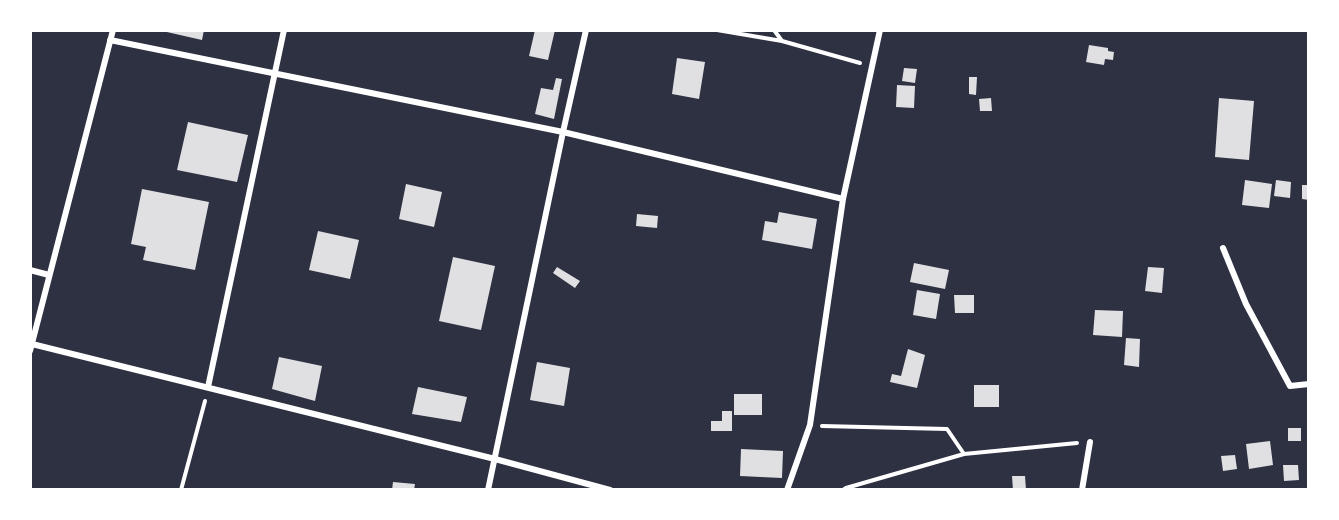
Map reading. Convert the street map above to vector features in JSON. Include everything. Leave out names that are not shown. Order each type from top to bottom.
[{"type":"street","points":[[113,30],[31,348],[208,387],[610,490]]},
{"type":"street","points":[[208,387],[284,30]]},
{"type":"street","points":[[488,490],[562,132],[586,30]]},
{"type":"street","points":[[788,490],[810,425],[843,199],[880,30]]},
{"type":"street","points":[[110,40],[562,132],[843,199]]},
{"type":"street","points":[[1223,248],[1246,304],[1290,386],[1309,384]]},
{"type":"street","points":[[30,270],[49,275]]},
{"type":"street","points":[[1082,490],[1090,442]]},
{"type":"path","points":[[717,30],[782,41],[872,67]]},
{"type":"path","points":[[774,30],[782,41]]},
{"type":"path","points":[[181,490],[208,387]]},
{"type":"path","points":[[810,425],[947,429],[964,454]]},
{"type":"path","points":[[843,490],[964,454],[1090,442]]},
{"type":"building","points":[[158,30],[204,30],[202,40]]},
{"type":"building","points":[[535,30],[555,30],[548,60],[529,56]]},
{"type":"building","points":[[1089,45],[1108,48],[1108,51],[1114,52],[1113,60],[1105,59],[1104,65],[1086,62]]},
{"type":"building","points":[[677,58],[705,62],[699,99],[672,94]]},
{"type":"building","points":[[904,68],[917,69],[915,83],[902,81]]},
{"type":"building","points":[[969,77],[977,77],[976,95],[969,94]]},
{"type":"building","points":[[556,78],[562,79],[554,119],[535,114],[541,88],[553,90]]},
{"type":"building","points":[[897,85],[915,86],[914,108],[896,107]]},
{"type":"building","points":[[991,98],[992,111],[980,111],[979,99]]},
{"type":"building","points":[[1219,98],[1254,101],[1249,160],[1215,157]]},
{"type":"building","points":[[188,122],[248,135],[237,182],[177,170]]},
{"type":"building","points":[[1245,180],[1272,184],[1269,208],[1242,205]]},
{"type":"building","points":[[1276,180],[1291,182],[1290,198],[1274,196]]},
{"type":"building","points":[[406,184],[442,192],[434,227],[399,219]]},
{"type":"building","points":[[1302,185],[1309,185],[1309,200],[1302,199]]},
{"type":"building","points":[[142,189],[209,202],[195,270],[143,260],[146,247],[131,244]]},
{"type":"building","points":[[779,212],[817,219],[812,249],[762,240],[765,221],[777,223]]},
{"type":"building","points":[[637,214],[658,216],[657,228],[636,226]]},
{"type":"building","points":[[318,231],[359,240],[350,279],[309,270]]},
{"type":"building","points":[[453,257],[495,266],[481,330],[439,321]]},
{"type":"building","points":[[914,263],[949,270],[945,289],[910,282]]},
{"type":"building","points":[[557,267],[580,281],[575,288],[553,273]]},
{"type":"building","points":[[1148,267],[1164,268],[1162,293],[1145,291]]},
{"type":"building","points":[[917,290],[940,294],[936,319],[913,315]]},
{"type":"building","points":[[954,295],[974,295],[974,313],[955,313]]},
{"type":"building","points":[[1095,310],[1123,311],[1122,337],[1093,335]]},
{"type":"building","points":[[1126,338],[1140,339],[1139,367],[1124,365]]},
{"type":"building","points":[[908,349],[925,355],[917,388],[890,382],[892,374],[901,376]]},
{"type":"building","points":[[279,357],[322,366],[315,401],[272,389]]},
{"type":"building","points":[[537,362],[570,368],[564,406],[530,400]]},
{"type":"building","points":[[974,385],[999,385],[999,407],[974,407]]},
{"type":"building","points":[[418,387],[467,397],[461,422],[412,414]]},
{"type":"building","points":[[734,394],[762,394],[762,415],[734,415]]},
{"type":"building","points":[[722,411],[732,411],[732,431],[711,431],[711,421],[722,421]]},
{"type":"building","points":[[1288,428],[1301,428],[1301,441],[1288,441]]},
{"type":"building","points":[[1270,441],[1273,465],[1249,469],[1246,444]]},
{"type":"building","points":[[741,449],[783,451],[782,478],[740,476]]},
{"type":"building","points":[[1235,455],[1237,469],[1223,471],[1221,456]]},
{"type":"building","points":[[1283,465],[1298,465],[1299,480],[1284,481]]},
{"type":"building","points":[[1012,476],[1025,476],[1026,490],[1013,490]]},
{"type":"building","points":[[393,482],[415,484],[414,490],[392,490]]}]
